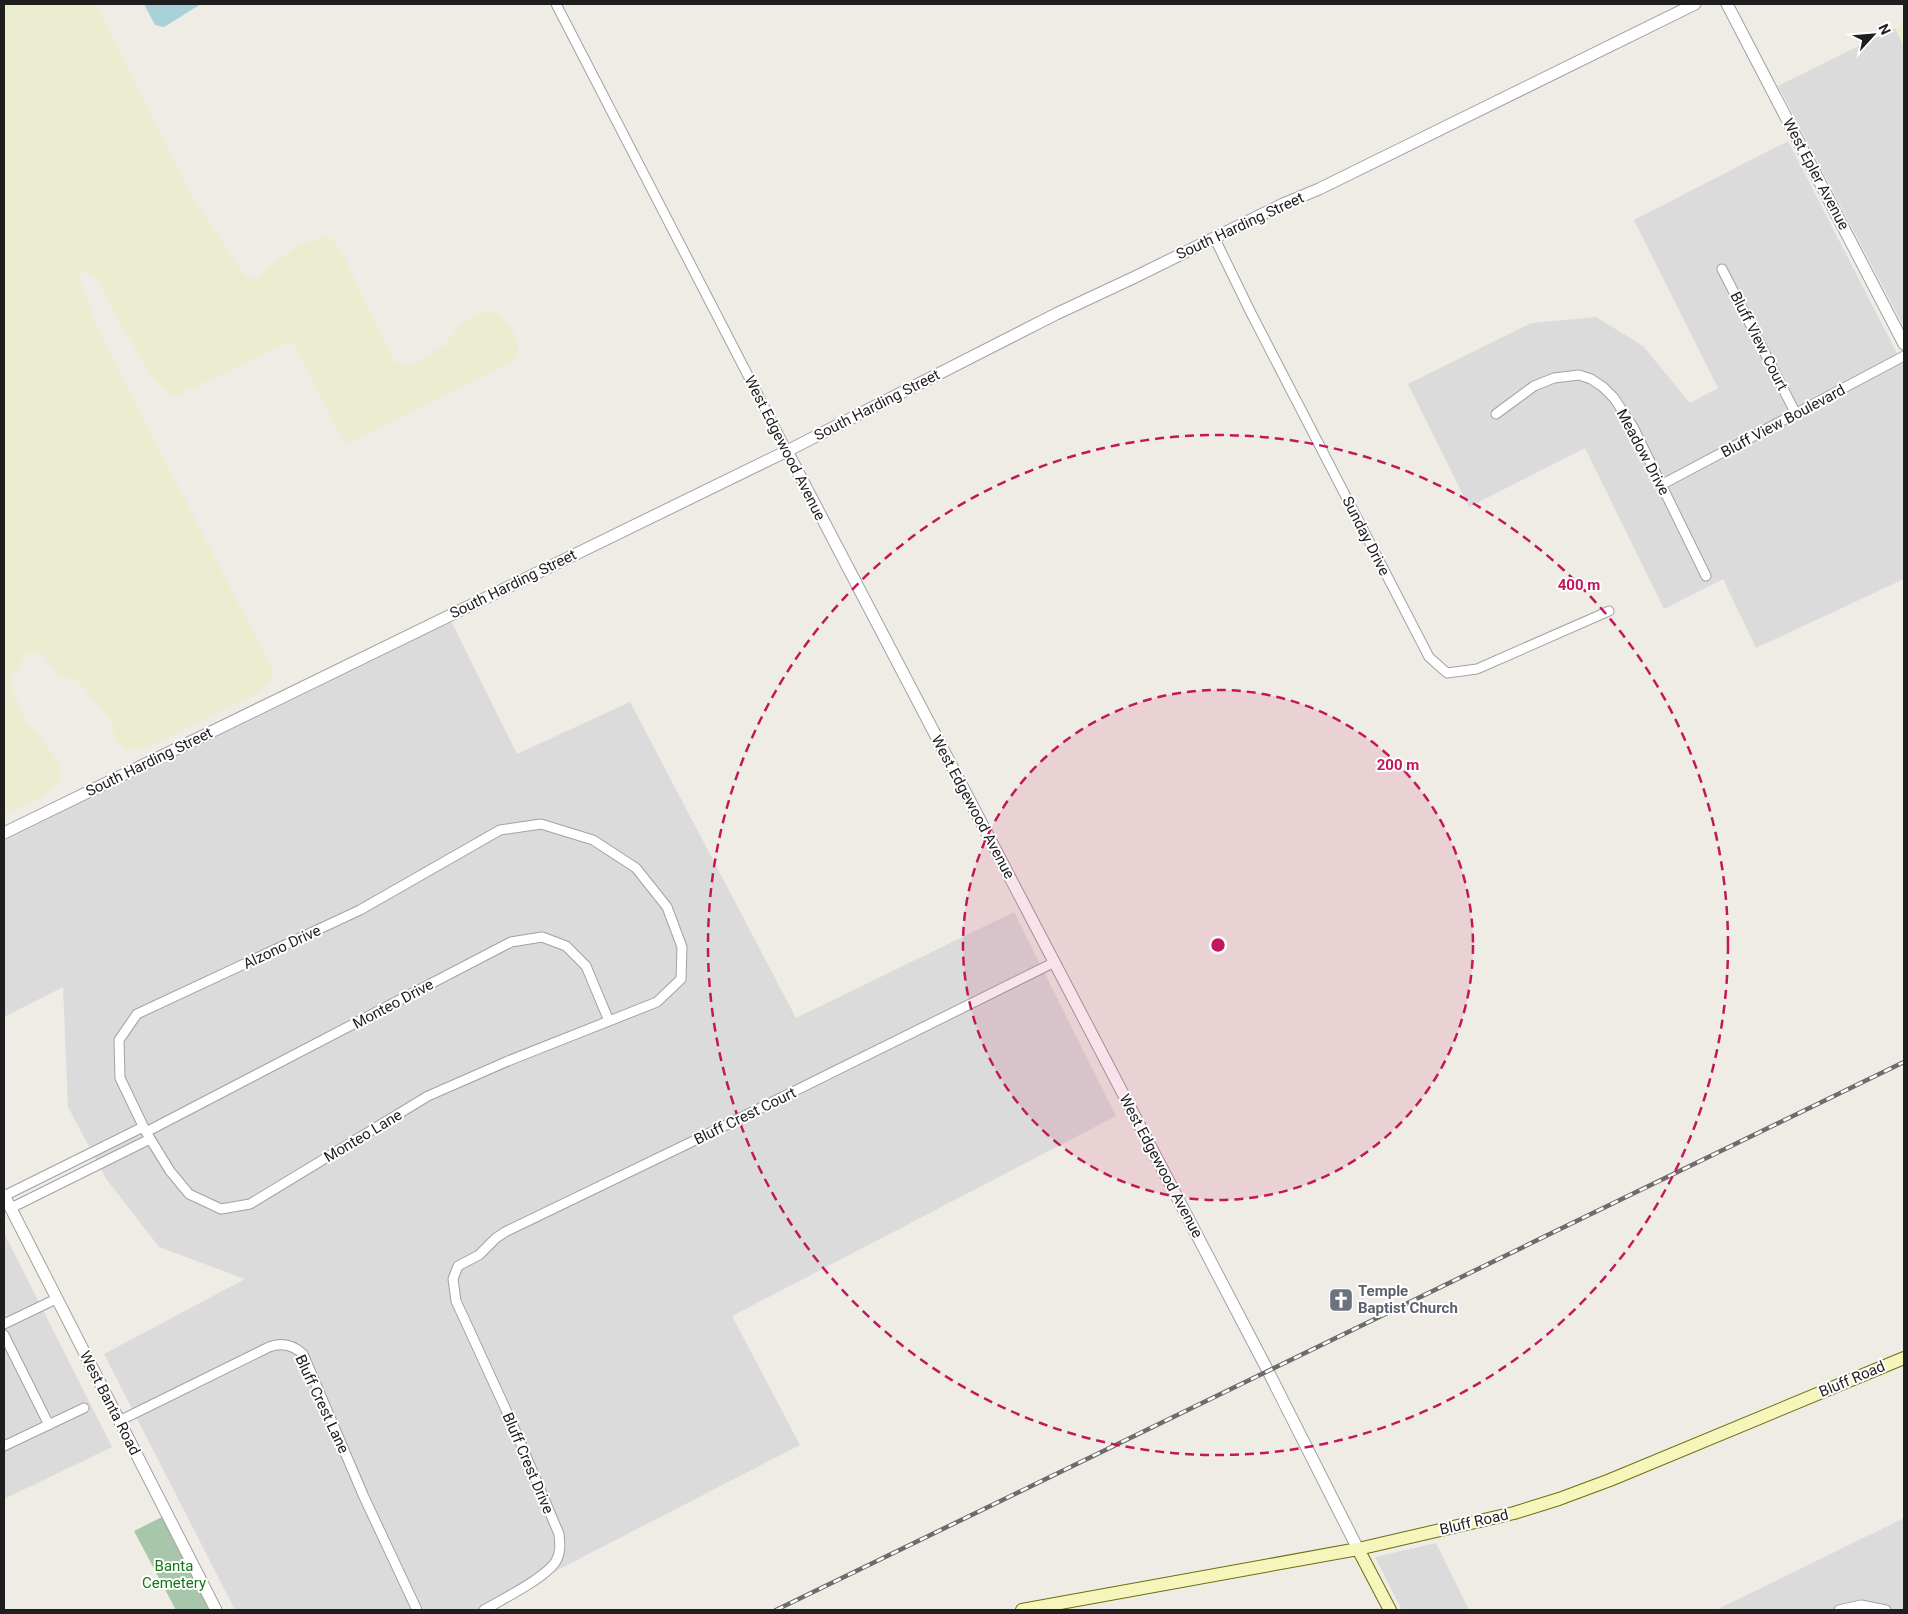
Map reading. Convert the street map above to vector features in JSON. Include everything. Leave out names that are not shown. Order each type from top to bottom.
[{"type":"main road","name":"Bluff Road","points":[[1022,1610],[1358,1548],[1492,1519],[1568,1496],[1904,1358]]},
{"type":"main road","name":"West Edgewood Avenue","points":[[1358,1548],[1390,1610]]},
{"type":"street","name":"West Edgewood Avenue","points":[[556,4],[787,451],[1268,1371],[1358,1548]]},
{"type":"street","name":"South Harding Street","points":[[4,833],[787,451],[1056,314],[1283,204],[1319,189],[1695,4]]},
{"type":"street","name":"West Epler Avenue","points":[[1727,4],[1904,344]]},
{"type":"street","name":"Sunday Drive","points":[[1214,237],[1255,321],[1429,657],[1447,672],[1478,669],[1610,611]]},
{"type":"street","name":"Bluff View Court","points":[[1722,269],[1796,414]]},
{"type":"street","name":"Bluff View Boulevard","points":[[1661,485],[1904,356]]},
{"type":"street","name":"Meadow Drive","points":[[1496,414],[1534,386],[1549,379],[1579,375],[1591,379],[1603,387],[1614,398],[1633,427],[1706,576]]},
{"type":"street","name":"Monteo Lane","points":[[146,1133],[170,1171],[189,1194],[221,1209],[250,1204],[428,1096],[508,1061],[656,1002],[681,979],[682,947],[667,907],[636,868],[593,840],[541,824]]},
{"type":"street","name":"Alzono Drive","points":[[146,1133],[120,1078],[119,1040],[137,1014],[360,910],[500,830],[541,824]]},
{"type":"street","name":"Monteo Drive","points":[[11,1208],[146,1133],[511,942],[542,936],[566,946],[586,966],[609,1021]]},
{"type":"street","name":"Bluff Crest Court","points":[[453,1286],[454,1274],[458,1266],[479,1255],[505,1232],[1055,962]]},
{"type":"street","name":"Monteo Drive","points":[[4,1196],[146,1133]]},
{"type":"street","name":"West Banta Road","points":[[4,1196],[216,1610]]},
{"type":"street","name":"Bluff Crest Drive","points":[[453,1286],[456,1302],[512,1423],[559,1534],[560,1546],[555,1562],[547,1571],[484,1610]]},
{"type":"street","points":[[4,1324],[56,1299]]},
{"type":"street","points":[[4,1335],[49,1425]]},
{"type":"street","name":"Bluff Crest Lane","points":[[119,1421],[273,1345],[285,1344],[297,1349],[303,1354],[364,1497],[416,1610]]},
{"type":"street","points":[[4,1446],[84,1408]]},
{"type":"street","points":[[1841,1609],[1867,1605],[1886,1610]]},
{"type":"shaded area","points":[[1895,28],[1904,47],[1904,327],[1778,86]]},
{"type":"shaded area","points":[[1788,141],[1904,367],[1904,579],[1756,648],[1723,579],[1664,609],[1585,448],[1469,507],[1408,384],[1531,323],[1596,317],[1643,346],[1690,403],[1718,388],[1634,220]]},
{"type":"shaded area","points":[[451,621],[517,754],[630,702],[796,1018],[1014,912],[1116,1116],[732,1316],[800,1445],[480,1610],[235,1610],[104,1354],[245,1279],[159,1247],[107,1180],[68,1107],[63,987],[4,1017],[4,840]]},
{"type":"shaded area","points":[[4,1233],[112,1447],[4,1499]]},
{"type":"shaded area","points":[[1904,1518],[1904,1610],[1716,1610]]},
{"type":"shaded area","points":[[1436,1543],[1469,1610],[1402,1610],[1375,1557]]},
{"type":"green space","points":[[4,4],[96,4],[192,197],[241,271],[252,280],[297,246],[327,235],[338,245],[395,362],[411,366],[444,346],[464,321],[486,311],[500,314],[514,333],[519,350],[513,362],[345,444],[292,341],[173,397],[153,379],[98,280],[84,271],[79,278],[100,334],[272,669],[273,677],[259,692],[141,750],[126,749],[116,741],[110,720],[79,682],[59,675],[42,654],[25,653],[20,666],[9,681],[26,721],[59,762],[62,779],[41,798],[4,815]]},
{"type":"green space","points":[[1904,23],[1904,47],[1895,28]]},
{"type":"green space","name":"Banta Cemetery","points":[[162,1517],[210,1610],[176,1610],[134,1531]]},
{"type":"water","points":[[144,4],[201,4],[164,27],[155,25]]},
{"type":"railway","points":[[776,1610],[1904,1062]]},
{"type":"place","name":"Temple Baptist Church","points":[[1341,1300]]}]
